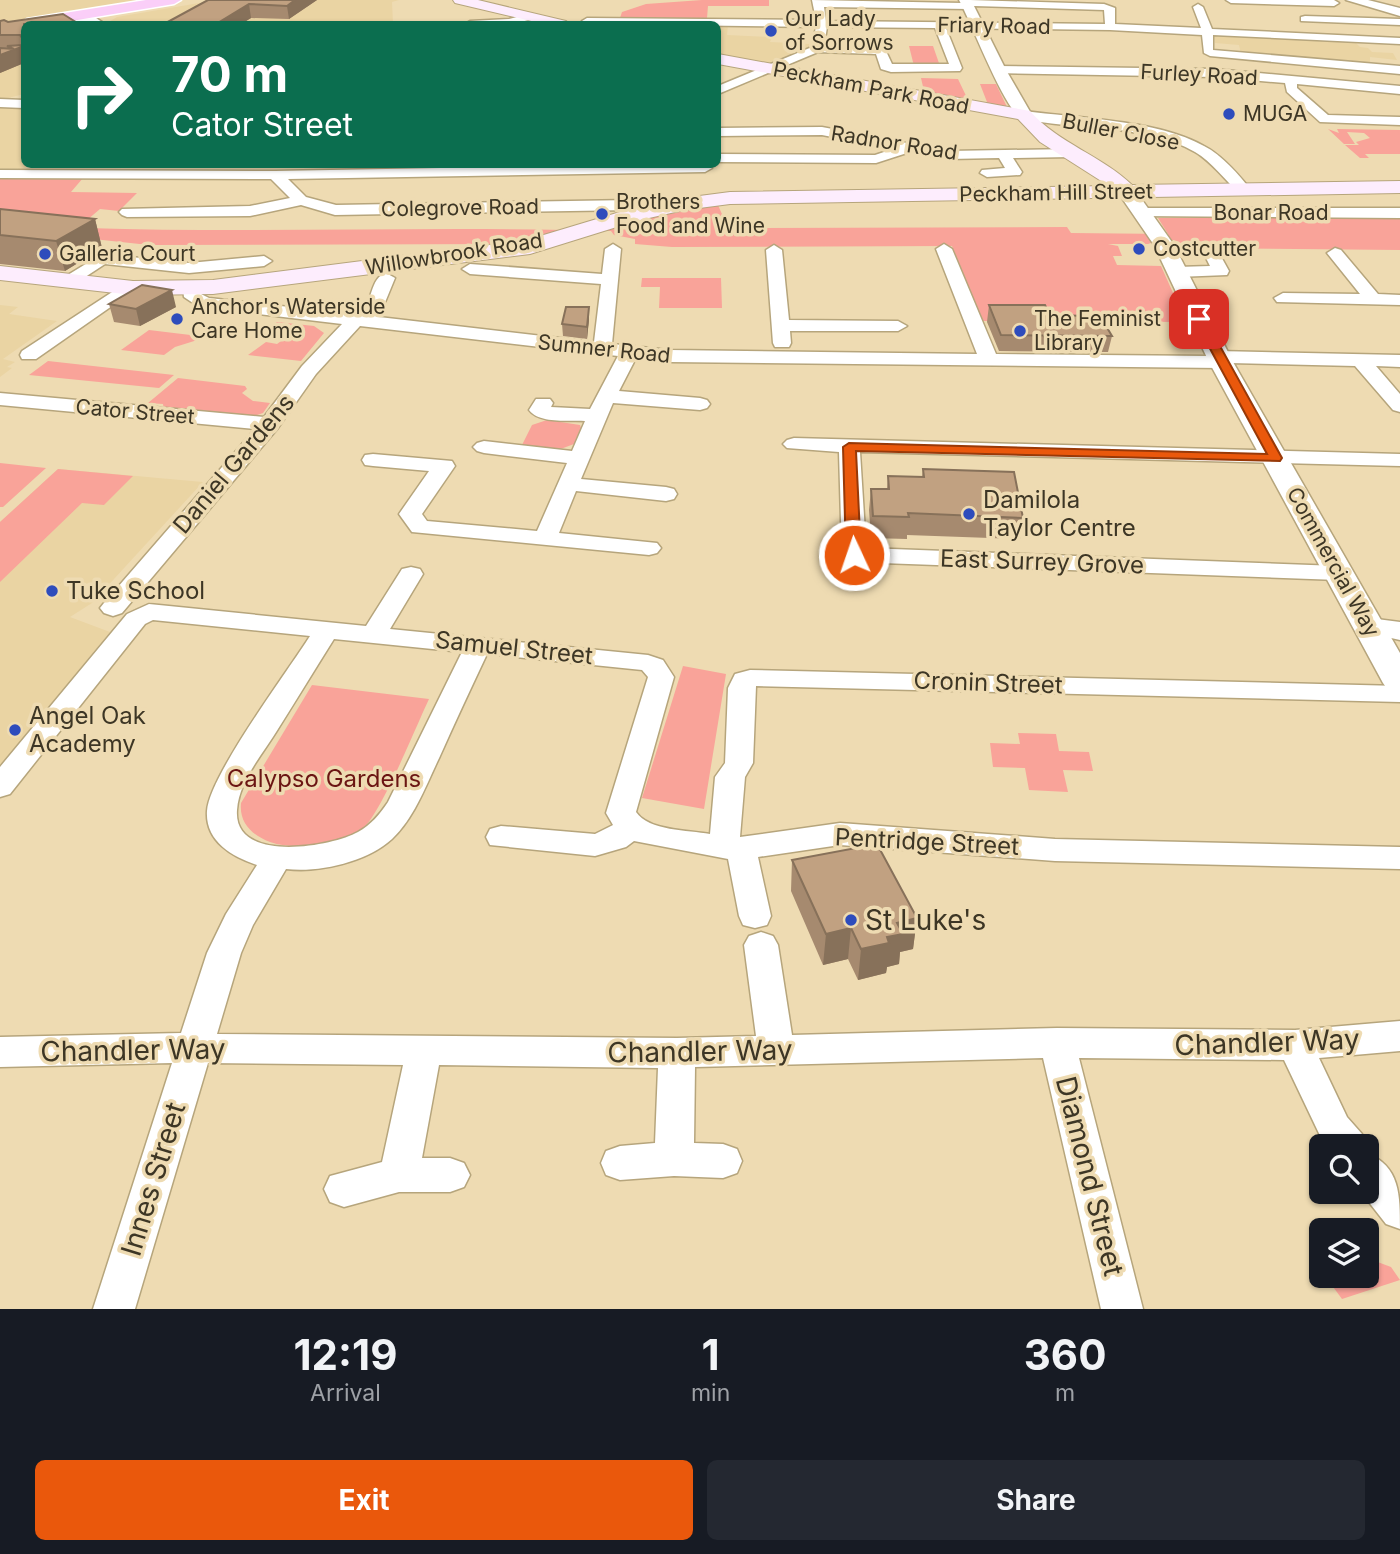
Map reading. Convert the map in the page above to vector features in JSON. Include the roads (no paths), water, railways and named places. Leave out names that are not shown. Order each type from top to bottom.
[{"type":"highway","points":[[85,21],[180,1]]},
{"type":"main road","points":[[460,0],[547,21]]},
{"type":"main road","name":"Peckham Park Road","points":[[721,61],[1024,115]]},
{"type":"main road","name":"Commercial Way","points":[[1024,115],[1038,134],[1108,175],[1126,191]]},
{"type":"main road","name":"Peckham Hill Street","points":[[711,200],[1400,187]]},
{"type":"main road","name":"Willowbrook Road","points":[[192,289],[539,244],[656,209],[711,200]]},
{"type":"main road","name":"Sumner Road","points":[[1,274],[126,288],[192,289]]},
{"type":"street","points":[[1231,0],[1357,2],[1400,12]]},
{"type":"street","points":[[816,49],[820,44],[821,23],[817,2],[1104,7],[1110,8],[1110,27]]},
{"type":"street","name":"Commercial Way","points":[[967,3],[998,70],[1024,115]]},
{"type":"street","points":[[1198,7],[1216,16]]},
{"type":"street","points":[[1198,7],[1214,73]]},
{"type":"street","points":[[513,21],[529,17]]},
{"type":"street","points":[[1298,19],[1400,22]]},
{"type":"street","name":"Friary Road","points":[[721,22],[1110,27],[1208,43],[1400,41]]},
{"type":"street","points":[[939,25],[956,68]]},
{"type":"street","points":[[1086,27],[1093,38]]},
{"type":"street","points":[[1158,40],[1208,43],[1400,70]]},
{"type":"street","points":[[721,89],[816,49],[881,49],[887,67],[970,69]]},
{"type":"street","name":"Furley Road","points":[[998,70],[1214,73],[1400,90]]},
{"type":"street","points":[[1291,80],[1290,89],[1325,119],[1400,121]]},
{"type":"street","points":[[0,103],[21,103]]},
{"type":"street","name":"Buller Close","points":[[1024,115],[1141,132],[1180,142],[1199,149],[1244,190]]},
{"type":"street","name":"Radnor Road","points":[[721,132],[822,131],[951,155],[1071,153]]},
{"type":"street","points":[[721,162],[773,157],[876,159],[908,147]]},
{"type":"street","points":[[987,173],[1020,172],[1003,154]]},
{"type":"street","points":[[0,174],[216,175],[267,171],[523,168]]},
{"type":"street","points":[[709,168],[711,200]]},
{"type":"street","points":[[267,171],[301,201]]},
{"type":"street","points":[[192,211],[216,175]]},
{"type":"street","name":"Commercial Way","points":[[1126,191],[1160,239],[1215,361],[1275,458],[1338,573],[1389,627],[1400,683]]},
{"type":"street","points":[[127,212],[250,211],[301,201]]},
{"type":"street","name":"Colegrove Road","points":[[301,201],[343,210],[632,205],[656,209]]},
{"type":"street","name":"Bonar Road","points":[[1142,213],[1400,213]]},
{"type":"street","points":[[602,350],[613,249]]},
{"type":"street","points":[[774,250],[784,359]]},
{"type":"street","points":[[944,250],[989,360]]},
{"type":"street","points":[[1335,253],[1373,299]]},
{"type":"street","points":[[67,281],[102,259],[189,268],[264,261]]},
{"type":"street","points":[[1177,272],[1213,264],[1225,291]]},
{"type":"street","points":[[470,269],[610,280]]},
{"type":"street","points":[[359,322],[374,312],[386,278]]},
{"type":"street","points":[[29,355],[126,288]]},
{"type":"street","name":"Sumner Road","points":[[192,289],[193,297],[205,303],[629,353],[784,359],[1400,361]]},
{"type":"street","points":[[1283,298],[1400,300]]},
{"type":"street","name":"Daniel Gardens","points":[[113,608],[271,424],[309,370],[359,322]]},
{"type":"street","points":[[781,325],[898,326]]},
{"type":"street","points":[[545,538],[602,406],[629,353]]},
{"type":"street","points":[[1360,360],[1400,405]]},
{"type":"street","name":"Cator Street","points":[[0,399],[271,424]]},
{"type":"street","points":[[543,403],[539,410],[541,412],[602,406],[700,404]]},
{"type":"street","points":[[794,444],[1400,460]]},
{"type":"street","points":[[484,447],[580,458]]},
{"type":"street","name":"East Surrey Grove","points":[[849,447],[854,555],[1338,573]]},
{"type":"street","points":[[373,460],[444,466],[410,514],[420,527],[649,548]]},
{"type":"street","points":[[569,484],[666,494]]},
{"type":"street","points":[[373,634],[411,574]]},
{"type":"street","name":"Samuel Street","points":[[0,787],[136,618],[149,612],[629,660],[654,666],[661,677],[660,684],[621,813],[631,828]]},
{"type":"street","points":[[327,629],[230,782],[222,800],[222,818],[232,838],[255,855],[276,860],[313,858],[343,852],[368,842],[388,826],[402,805],[478,645]]},
{"type":"street","name":"Cronin Street","points":[[732,846],[730,777],[739,763],[742,688],[745,680],[750,678],[1400,694]]},
{"type":"street","points":[[501,837],[604,844],[631,828]]},
{"type":"street","name":"Pentridge Street","points":[[631,828],[657,836],[732,846],[840,834],[1067,850],[1334,859],[1400,858]]},
{"type":"street","points":[[732,846],[758,930],[776,1051]]},
{"type":"street","name":"Innes Street","points":[[114,1309],[229,939],[276,860]]},
{"type":"street","name":"Chandler Way","points":[[0,1052],[193,1049],[677,1053],[1058,1043],[1295,1045],[1400,1036]]},
{"type":"street","name":"Diamond Street","points":[[1058,1043],[1122,1309]]},
{"type":"street","points":[[1295,1045],[1338,1134]]},
{"type":"street","points":[[399,1175],[424,1051]]},
{"type":"street","points":[[674,1159],[677,1053]]},
{"type":"street","points":[[620,1163],[674,1159],[723,1161]]},
{"type":"street","points":[[345,1189],[399,1175],[450,1175]]},
{"type":"street","points":[[1379,1185],[1400,1211]]},
{"type":"place","name":"Our Lady of Sorrows","points":[[771,31]]},
{"type":"place","name":"MUGA","points":[[1229,114]]},
{"type":"place","name":"Brothers Food and Wine","points":[[602,214]]},
{"type":"place","name":"Costcutter","points":[[1139,249]]},
{"type":"place","name":"Galleria Court","points":[[45,254]]},
{"type":"place","name":"Anchor's Waterside Care Home","points":[[177,319]]},
{"type":"place","name":"The Feminist Library","points":[[1020,331]]},
{"type":"place","name":"Damilola Taylor Centre","points":[[969,514]]},
{"type":"place","name":"Tuke School","points":[[52,591]]},
{"type":"place","name":"Angel Oak Academy","points":[[15,730]]},
{"type":"place","name":"St Luke's","points":[[851,920]]},
{"type":"park label","name":"Calypso Gardens","points":[[324,779]]}]
